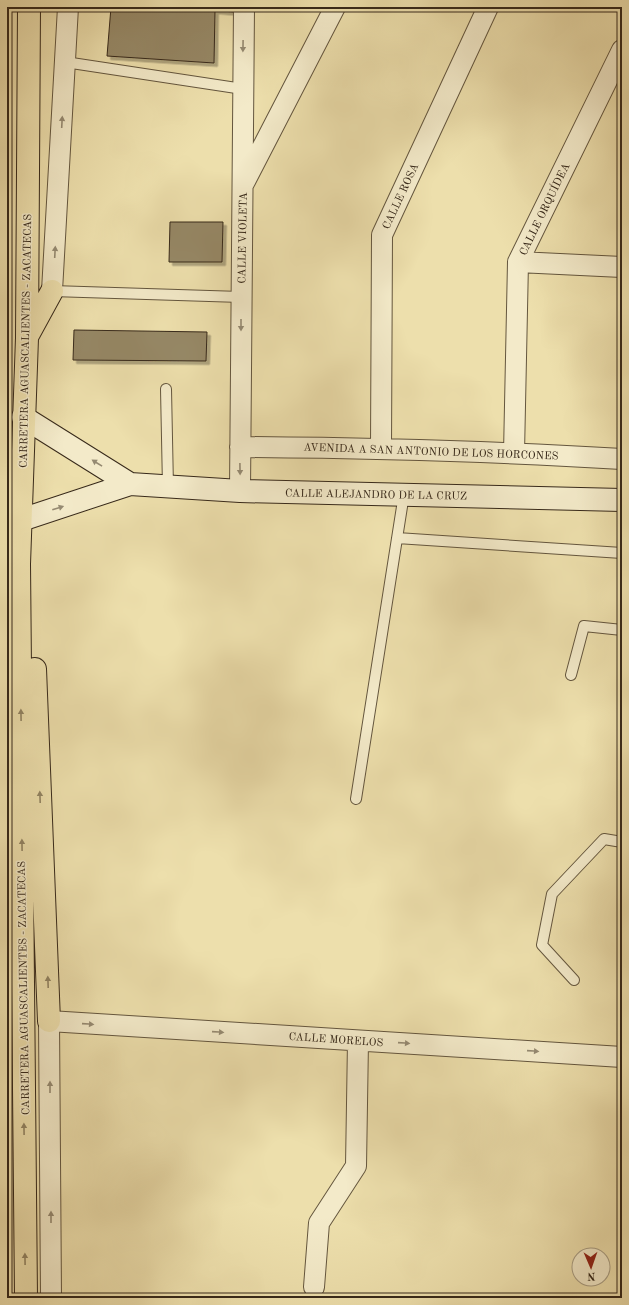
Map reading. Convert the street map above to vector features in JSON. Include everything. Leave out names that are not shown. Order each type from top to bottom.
[{"type":"highway","name":"CARRETERA AGUASCALIENTES - ZACATECAS","points":[[26,1298],[19,564],[23,417],[27,338],[29,7]]},
{"type":"highway","points":[[27,338],[52,291]]},
{"type":"highway","points":[[19,564],[34,642],[49,1021]]},
{"type":"main road","name":"CALLE ALEJANDRO DE LA CRUZ","points":[[23,417],[130,484]]},
{"type":"main road","name":"CALLE ALEJANDRO DE LA CRUZ","points":[[21,520],[130,484],[240,491],[622,500]]},
{"type":"street","points":[[52,291],[68,7]]},
{"type":"street","points":[[242,188],[244,7]]},
{"type":"street","name":"CALLE VIOLETA","points":[[240,491],[242,188],[335,7]]},
{"type":"street","name":"CALLE ROSA","points":[[381,448],[382,235],[488,7]]},
{"type":"street","name":"CALLE ORQUÍDEA","points":[[514,453],[518,262],[622,50]]},
{"type":"street","points":[[518,262],[622,267]]},
{"type":"street","name":"AVENIDA A SAN ANTONIO DE LOS HORCONES","points":[[240,447],[381,448],[622,459]]},
{"type":"street","points":[[49,1021],[51,1298]]},
{"type":"street","name":"CALLE MORELOS","points":[[49,1021],[622,1057]]},
{"type":"street","points":[[314,1288],[319,1223],[356,1166],[358,1041]]},
{"type":"lane","points":[[66,62],[243,89]]},
{"type":"lane","points":[[52,291],[241,297]]},
{"type":"lane","points":[[166,389],[168,487]]},
{"type":"lane","points":[[356,799],[404,494]]},
{"type":"lane","points":[[397,538],[622,553]]},
{"type":"lane","points":[[571,675],[584,626],[622,630]]},
{"type":"lane","points":[[574,980],[542,946],[552,894],[604,839],[622,842]]},
{"type":"building","points":[[111,7],[175,7],[215,10],[214,63],[107,56]]},
{"type":"building","points":[[175,7],[234,7],[234,12]]},
{"type":"building","points":[[170,222],[223,222],[222,262],[169,262]]},
{"type":"building","points":[[74,330],[207,332],[206,361],[73,360]]}]
